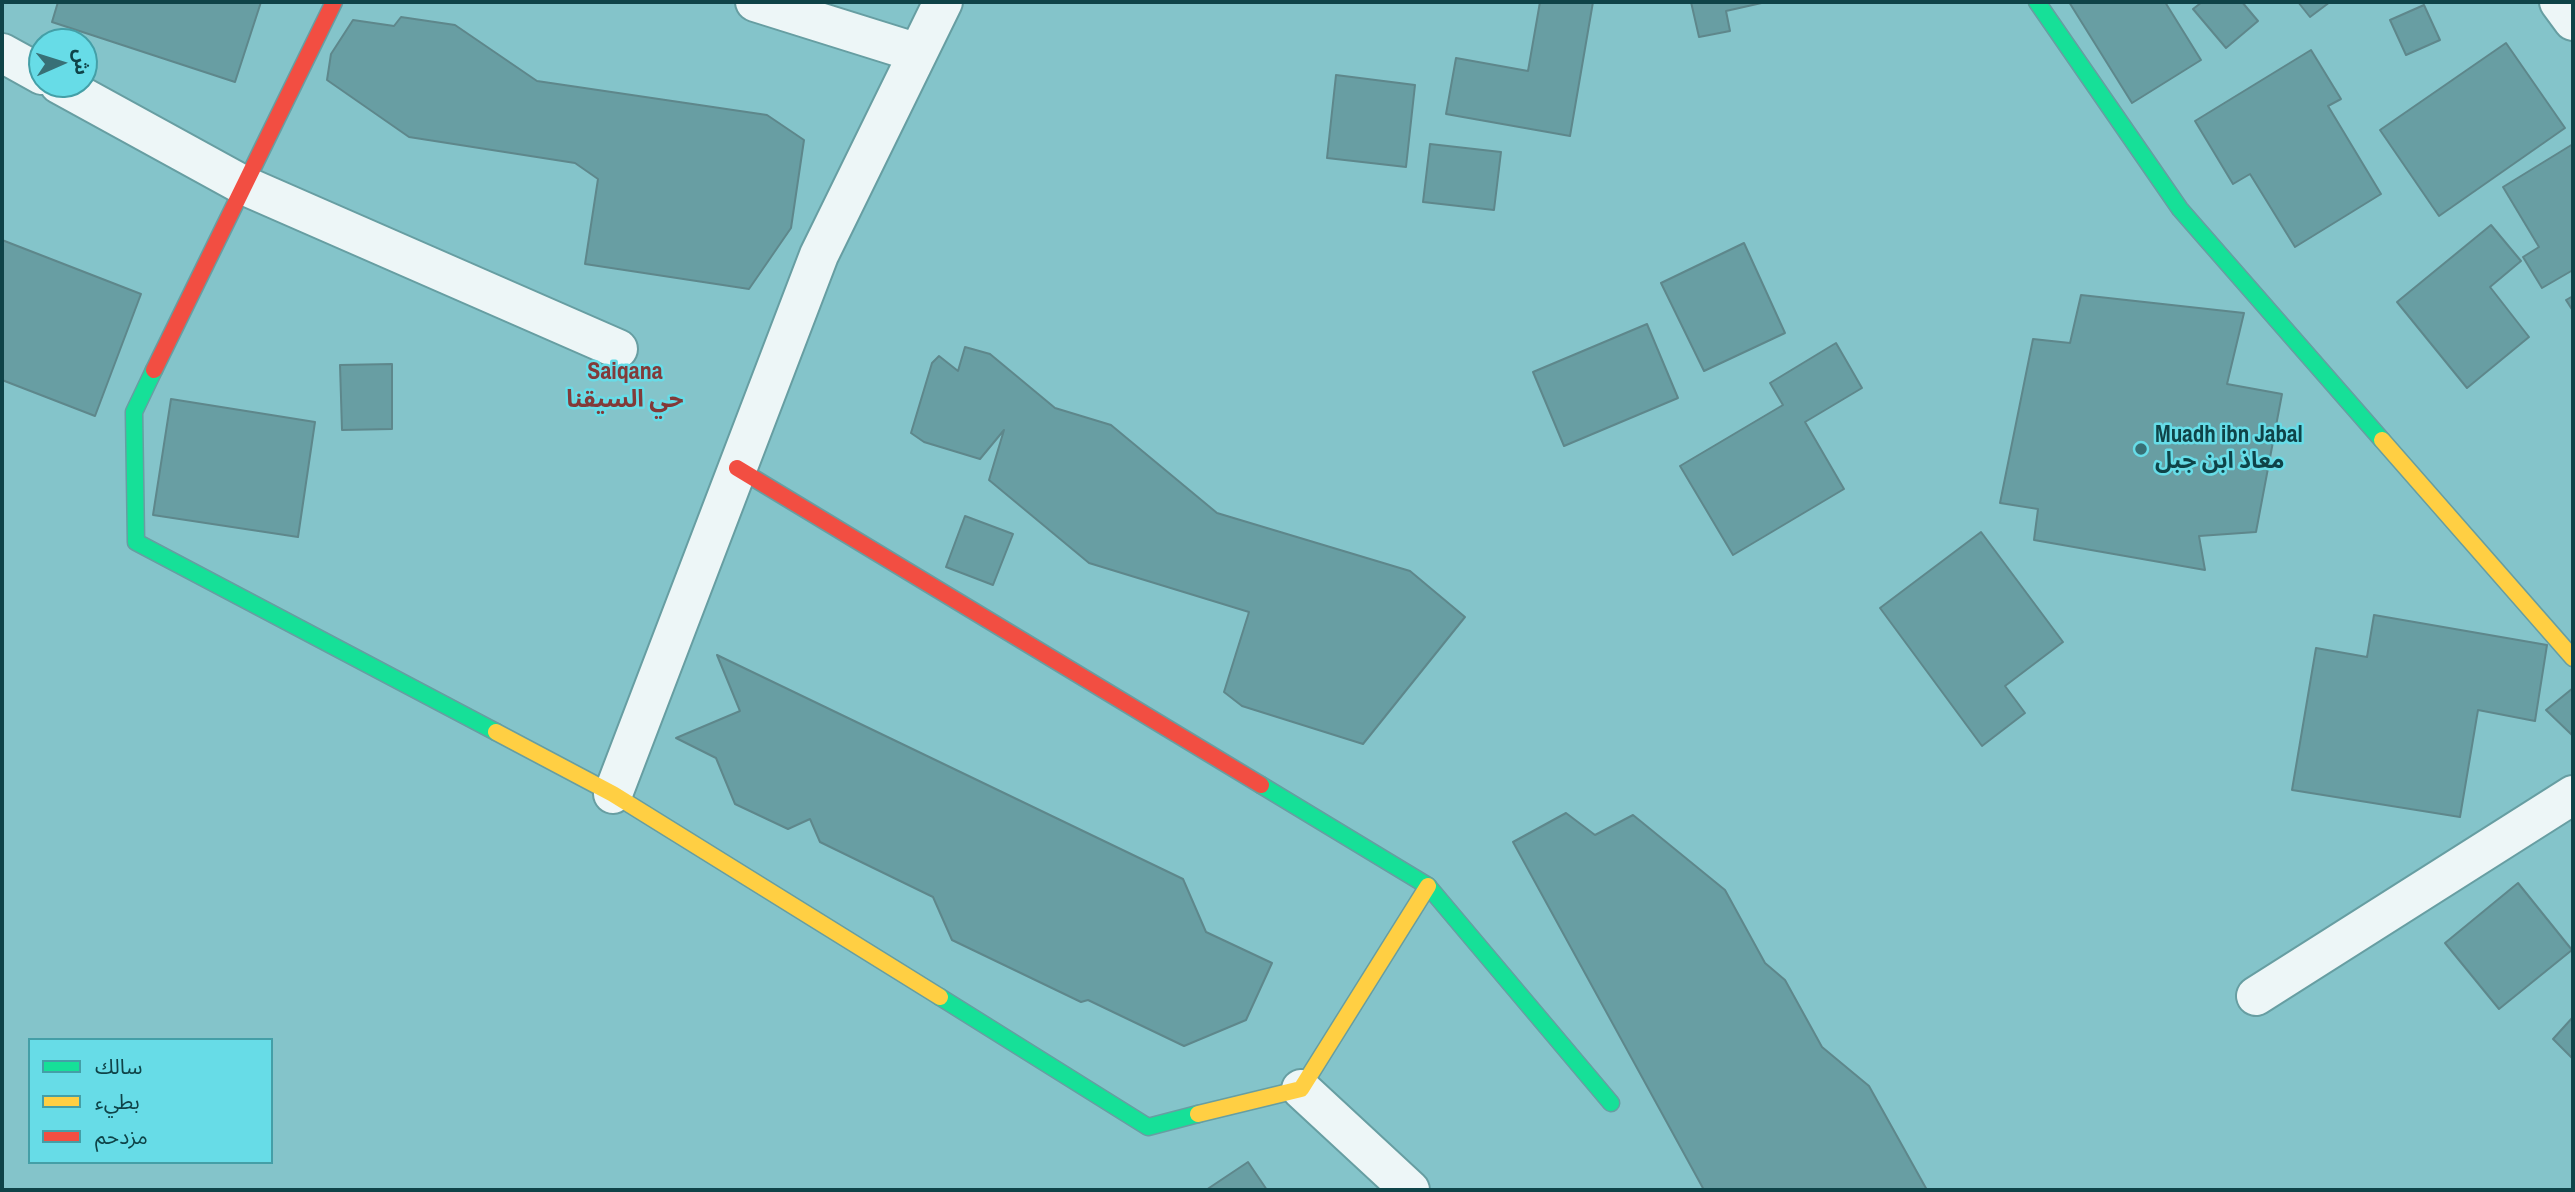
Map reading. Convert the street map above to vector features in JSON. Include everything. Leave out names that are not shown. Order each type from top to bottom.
[{"type":"street","points":[[334,2],[134,412],[136,542],[613,794],[1148,1127],[1301,1089],[1428,886]]},
{"type":"street","points":[[755,2],[918,53]]},
{"type":"street","points":[[613,794],[818,255],[943,2]]},
{"type":"street","points":[[2037,2],[2180,209],[2573,658]]},
{"type":"street","points":[[2559,2],[2573,20]]},
{"type":"street","points":[[2,53],[28,67]]},
{"type":"street","points":[[85,98],[243,185],[618,349]]},
{"type":"street","points":[[737,468],[1428,886],[1611,1103]]},
{"type":"street","points":[[2256,996],[2573,794]]},
{"type":"street","points":[[1301,1089],[1410,1190]]},
{"type":"building","points":[[58,2],[261,2],[235,82],[98,37],[98,28],[70,28],[52,22]]},
{"type":"building","points":[[1540,2],[1593,2],[1570,136],[1446,114],[1456,58],[1528,71]]},
{"type":"building","points":[[1691,2],[1766,2],[1726,11],[1730,31],[1699,37]]},
{"type":"building","points":[[2069,2],[2165,2],[2201,60],[2132,103]]},
{"type":"building","points":[[2202,2],[2242,2],[2258,21],[2226,48],[2193,9]]},
{"type":"building","points":[[2298,2],[2330,2],[2310,17]]},
{"type":"building","points":[[2424,5],[2440,40],[2406,55],[2390,20]]},
{"type":"building","points":[[401,17],[455,25],[537,81],[767,115],[804,140],[791,228],[749,289],[585,264],[598,179],[575,163],[409,137],[327,80],[331,54],[353,20],[394,26]]},
{"type":"building","points":[[2506,43],[2565,128],[2439,216],[2380,130]]},
{"type":"building","points":[[2311,50],[2341,99],[2328,106],[2381,194],[2295,247],[2250,174],[2233,184],[2195,121]]},
{"type":"building","points":[[1336,75],[1415,85],[1406,167],[1327,158]]},
{"type":"building","points":[[1430,144],[1501,152],[1494,210],[1423,202]]},
{"type":"building","points":[[2573,144],[2573,270],[2542,288],[2523,257],[2539,247],[2503,187]]},
{"type":"building","points":[[2491,225],[2521,261],[2490,287],[2529,337],[2467,388],[2397,302]]},
{"type":"building","points":[[2,240],[141,294],[95,416],[2,380]]},
{"type":"building","points":[[1744,243],[1785,333],[1704,371],[1661,283]]},
{"type":"building","name":"Muadh ibn Jabal معاذ ابن جبل","points":[[2081,295],[2244,313],[2227,384],[2282,394],[2256,532],[2199,536],[2205,570],[2034,540],[2038,509],[2000,503],[2033,339],[2070,343]]},
{"type":"building","points":[[2573,296],[2573,311],[2566,300]]},
{"type":"building","points":[[1647,324],[1678,398],[1564,446],[1533,372]]},
{"type":"building","points":[[1836,343],[1862,388],[1805,422],[1844,489],[1733,555],[1680,466],[1783,405],[1770,383]]},
{"type":"building","points":[[965,347],[990,354],[1055,408],[1111,425],[1217,513],[1410,571],[1465,617],[1363,744],[1242,706],[1224,692],[1249,612],[1089,563],[989,480],[1004,430],[980,459],[924,442],[911,433],[932,363],[939,356],[958,371]]},
{"type":"building","points":[[392,364],[392,429],[342,430],[340,365]]},
{"type":"building","points":[[171,399],[315,422],[298,537],[153,515]]},
{"type":"building","points":[[965,516],[1013,534],[993,585],[946,567]]},
{"type":"building","points":[[1981,532],[2063,642],[2005,686],[2025,713],[1982,746],[1880,608]]},
{"type":"building","points":[[2374,615],[2547,645],[2535,721],[2478,710],[2460,817],[2292,790],[2316,648],[2367,657]]},
{"type":"building","points":[[717,655],[1183,879],[1206,932],[1272,963],[1246,1020],[1184,1046],[1088,1000],[1081,1002],[952,940],[933,897],[820,842],[810,819],[788,829],[735,804],[716,758],[676,738],[740,711]]},
{"type":"building","points":[[2573,688],[2573,736],[2546,710]]},
{"type":"building","points":[[1566,813],[1595,835],[1633,815],[1725,890],[1765,963],[1785,980],[1822,1047],[1869,1086],[1927,1190],[1704,1190],[1513,842]]},
{"type":"building","points":[[2518,883],[2572,950],[2499,1009],[2445,943]]},
{"type":"building","points":[[2573,1017],[2573,1059],[2553,1039]]},
{"type":"building","points":[[1248,1162],[1267,1190],[1206,1190]]},
{"type":"traffic: fast","points":[[2037,2],[2180,209],[2382,440]]},
{"type":"traffic: fast","points":[[154,370],[134,412],[136,542],[496,732]]},
{"type":"traffic: fast","points":[[1261,785],[1428,886],[1611,1103]]},
{"type":"traffic: fast","points":[[940,997],[1148,1127],[1198,1114]]},
{"type":"traffic: slow","points":[[2382,440],[2573,658]]},
{"type":"traffic: slow","points":[[496,732],[613,794],[940,997]]},
{"type":"traffic: slow","points":[[1198,1114],[1301,1089],[1428,886]]},
{"type":"traffic: jam","points":[[154,370],[334,2]]},
{"type":"traffic: jam","points":[[737,468],[1261,785]]},
{"type":"place","name":"Muadh ibn Jabal معاذ ابن جبل","points":[[2141,449]]},
{"type":"district","name":"Saiqana حي السيقنا","points":[[625,387]]}]
